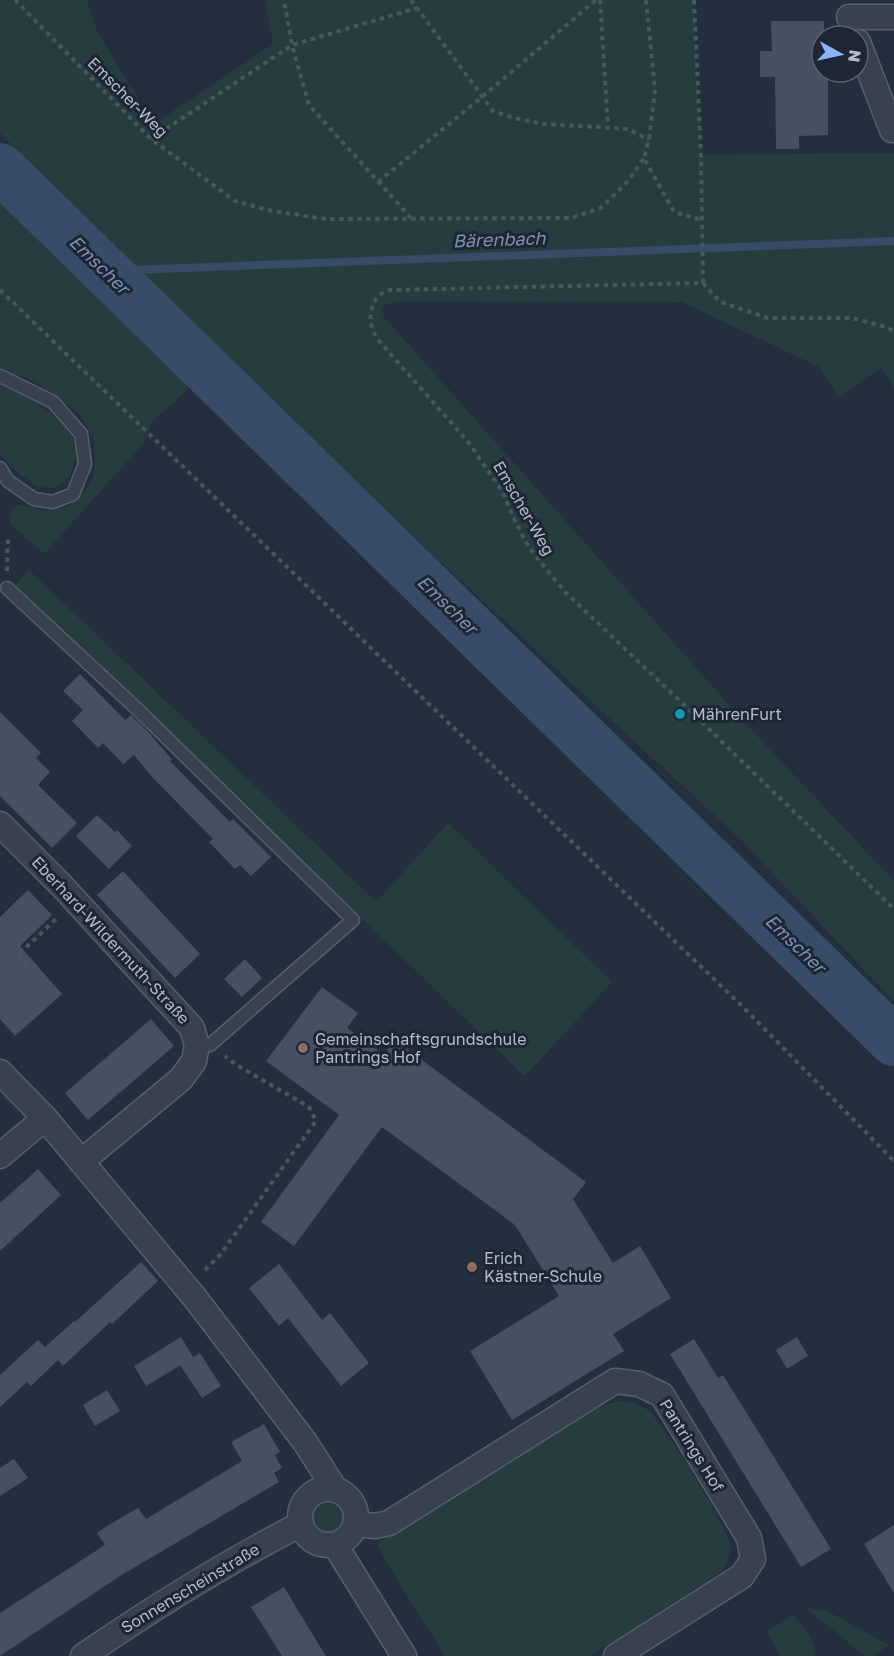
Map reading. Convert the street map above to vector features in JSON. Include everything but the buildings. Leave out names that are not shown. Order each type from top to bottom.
[{"type":"street","points":[[849,18],[894,17]]},
{"type":"street","points":[[870,73],[892,130],[894,130]]},
{"type":"street","name":"Eberhard-Wildermuth-Straße","points":[[0,824],[76,900],[192,1028],[197,1045],[194,1061],[181,1079],[82,1161]]},
{"type":"street","points":[[0,1072],[45,1118],[195,1298],[305,1442],[335,1489]]},
{"type":"street","points":[[0,1156],[45,1118]]},
{"type":"street","name":"Pantrings Hof","points":[[356,1524],[375,1526],[389,1523],[615,1381],[639,1384],[662,1395],[749,1538],[753,1559],[742,1576],[616,1656]]},
{"type":"street","points":[[321,1489],[335,1489],[348,1496],[356,1509],[356,1524],[348,1537],[335,1545],[323,1545],[313,1541],[305,1534],[301,1524],[301,1509],[308,1497],[321,1489]]},
{"type":"street","name":"Sonnenscheinstraße","points":[[83,1656],[132,1622],[231,1562],[301,1524]]},
{"type":"street","points":[[335,1545],[404,1656]]},
{"type":"lane","points":[[0,376],[53,402],[81,434],[85,464],[73,494],[53,502],[34,499],[8,481],[0,468]]},
{"type":"lane","points":[[7,588],[137,709],[353,920],[210,1045],[197,1045]]},
{"type":"path","name":"Emscher-Weg","points":[[15,0],[151,139],[235,201],[272,211],[326,219],[411,219],[572,218],[601,208],[628,181],[644,158],[649,140],[655,90],[646,0]]},
{"type":"path","points":[[284,0],[292,45],[309,105],[411,219]]},
{"type":"path","points":[[411,0],[493,111],[544,124],[628,129],[649,140]]},
{"type":"path","points":[[378,182],[483,97],[596,0]]},
{"type":"path","points":[[600,0],[608,127]]},
{"type":"path","points":[[694,0],[703,283],[720,302],[768,318],[852,318],[894,331]]},
{"type":"path","points":[[151,139],[292,45],[417,8]]},
{"type":"path","points":[[644,158],[675,212],[702,220]]},
{"type":"path","name":"Emscher-Weg","points":[[703,283],[390,290],[381,294],[373,303],[370,321],[380,342],[469,443],[502,491],[530,549],[565,592],[738,756],[894,909]]},
{"type":"path","points":[[0,290],[746,1010],[894,1161]]},
{"type":"path","points":[[7,588],[8,538]]},
{"type":"path","points":[[27,966],[17,956],[76,900]]},
{"type":"path","points":[[220,1255],[316,1120],[309,1107],[235,1064]]},
{"type":"green space","points":[[0,0],[87,0],[97,32],[154,124],[273,44],[265,0],[694,0],[701,155],[894,153],[894,391],[882,367],[838,397],[819,367],[682,302],[401,301],[384,305],[382,311],[384,317],[747,725],[894,881],[894,1001],[739,838],[434,556],[148,282],[0,133]]},
{"type":"green space","points":[[0,192],[196,382],[152,422],[144,443],[44,554],[10,524],[10,513],[16,505],[53,510],[68,505],[80,497],[89,486],[94,472],[95,458],[88,428],[80,415],[32,380],[0,371]]},
{"type":"green space","points":[[0,386],[50,412],[72,433],[76,458],[69,477],[56,488],[37,487],[14,470],[0,454]]},
{"type":"green space","points":[[29,570],[376,902],[448,823],[612,982],[525,1076],[15,585]]},
{"type":"green space","points":[[619,1401],[635,1404],[649,1411],[668,1435],[694,1476],[719,1518],[730,1545],[729,1556],[722,1571],[589,1656],[445,1656],[377,1544],[601,1406]]},
{"type":"green space","points":[[328,1501],[340,1505],[344,1517],[340,1529],[328,1533],[316,1529],[312,1517],[316,1505]]},
{"type":"green space","points":[[806,1608],[827,1611],[889,1645],[872,1656],[865,1656]]},
{"type":"green space","points":[[793,1615],[811,1639],[816,1656],[781,1656],[766,1632]]},
{"type":"waterway","name":"Emscher","points":[[0,168],[894,1041]]},
{"type":"waterway","name":"Bärenbach","points":[[105,271],[894,241]]},
{"type":"place","name":"MährenFurt","points":[[680,714]]},
{"type":"place","name":"Gemeinschaftsgrundschule Pantrings Hof","points":[[303,1048]]},
{"type":"place","name":"Erich Kästner-Schule","points":[[472,1267]]}]
